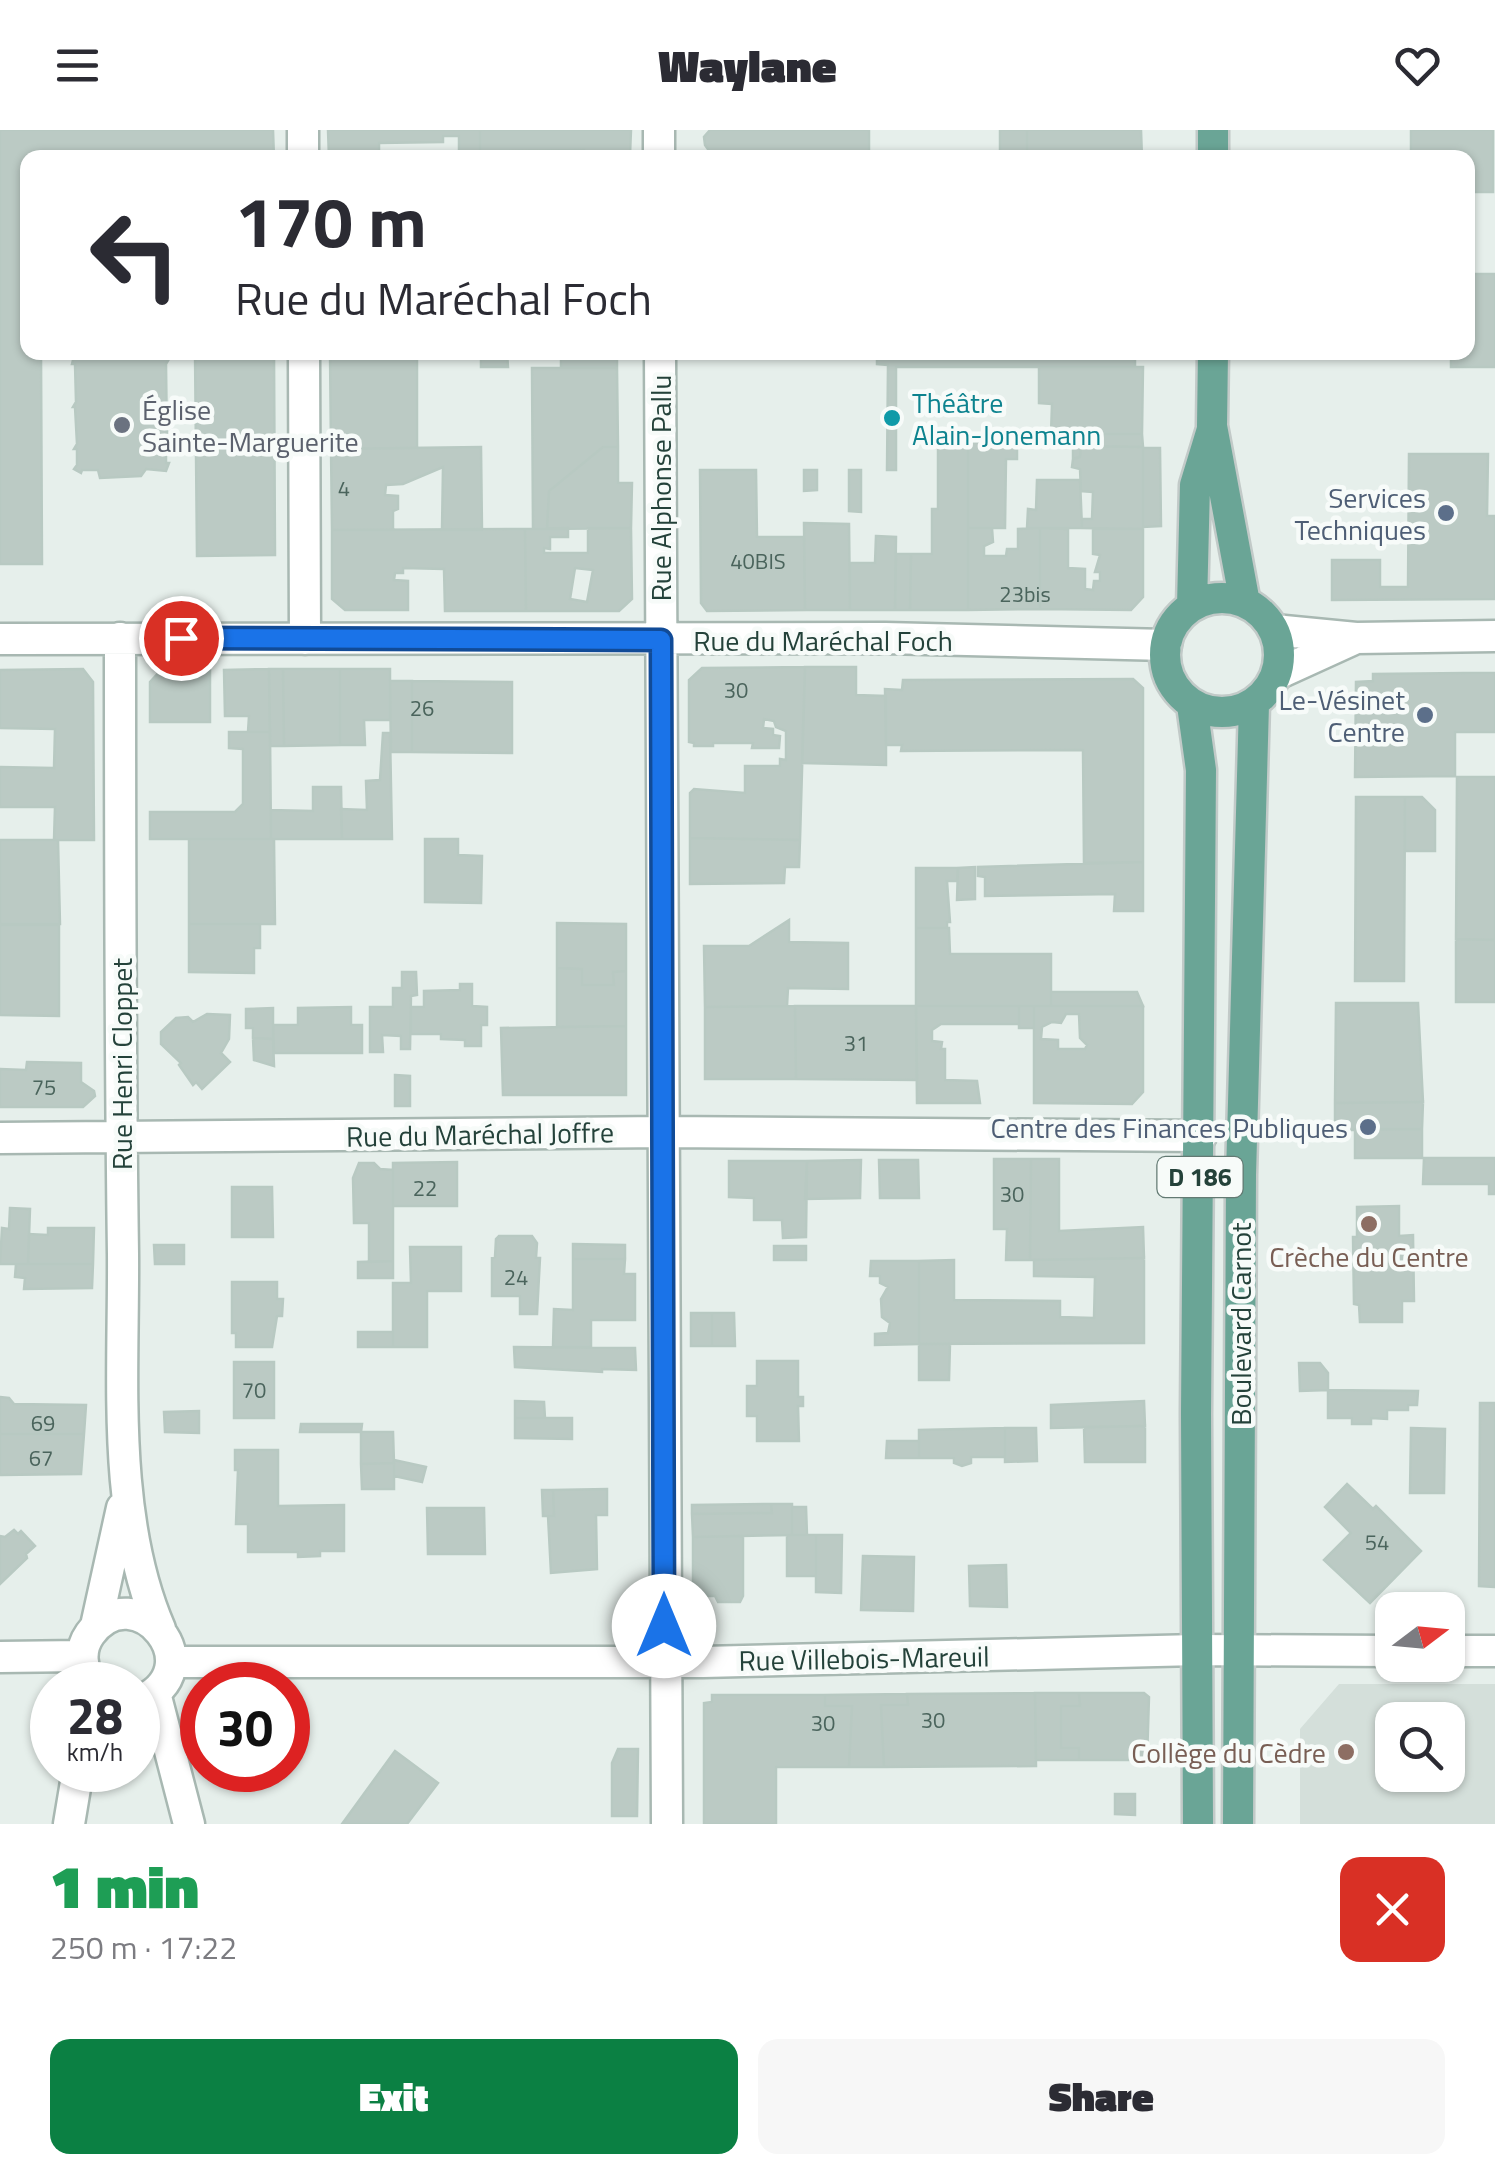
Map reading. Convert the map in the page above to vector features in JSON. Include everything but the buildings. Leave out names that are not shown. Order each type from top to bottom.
[{"type":"main road","points":[[1213,360],[1212,426],[1246,602]]},
{"type":"main road","points":[[1192,606],[1195,485],[1212,426]]},
{"type":"main road","points":[[1209,599],[1246,602],[1274,630],[1280,651],[1277,674],[1268,691],[1254,704],[1234,712],[1212,712],[1192,705],[1176,691],[1167,672],[1166,645],[1173,626],[1192,606],[1209,599]]},
{"type":"main road","name":"Boulevard Carnot","points":[[1238,1824],[1241,1155],[1254,704]]},
{"type":"main road","name":"Boulevard Carnot","points":[[1192,705],[1201,770],[1198,1824]]},
{"type":"street","points":[[304,360],[305,639]]},
{"type":"street","name":"Rue Alphonse Pallu","points":[[660,360],[666,1824]]},
{"type":"street","points":[[1274,630],[1356,638],[1495,636]]},
{"type":"street","name":"Rue Henri Cloppet","points":[[120,638],[126,1490],[143,1581],[169,1644],[171,1662]]},
{"type":"street","name":"Rue du Maréchal Foch","points":[[0,639],[884,638],[1166,645]]},
{"type":"street","points":[[1277,674],[1356,638]]},
{"type":"street","name":"Rue du Maréchal Joffre","points":[[0,1138],[664,1132],[1201,1136]]},
{"type":"street","name":"Rue Henri Cloppet","points":[[86,1662],[86,1640],[96,1626],[126,1490]]},
{"type":"street","points":[[96,1626],[111,1617],[129,1614],[146,1618],[160,1628]]},
{"type":"street","points":[[1238,1649],[1375,1651]]},
{"type":"street","name":"Rue Villebois-Mareuil","points":[[171,1662],[666,1663],[1238,1649]]},
{"type":"street","points":[[1465,1651],[1495,1651]]},
{"type":"street","points":[[0,1657],[31,1662]]},
{"type":"street","points":[[160,1685],[171,1662]]},
{"type":"street","points":[[160,1739],[189,1824]]},
{"type":"street","points":[[69,1824],[74,1792]]},
{"type":"shaded area","name":"Collège du Cèdre","points":[[1339,1684],[1495,1684],[1495,1824],[1300,1824],[1300,1729]]},
{"type":"place","name":"Théâtre Alain-Jonemann","points":[[892,418]]},
{"type":"place","name":"Église Sainte-Marguerite","points":[[122,425]]},
{"type":"place","name":"Services Techniques","points":[[1446,513]]},
{"type":"place","name":"Le-Vésinet Centre","points":[[1425,715]]},
{"type":"place","name":"Centre des Finances Publiques","points":[[1368,1127]]},
{"type":"place","name":"Crèche du Centre","points":[[1369,1224]]},
{"type":"place","name":"Collège du Cèdre","points":[[1346,1752]]},
{"type":"route","points":[[181,638],[661,640],[664,1626]]}]
